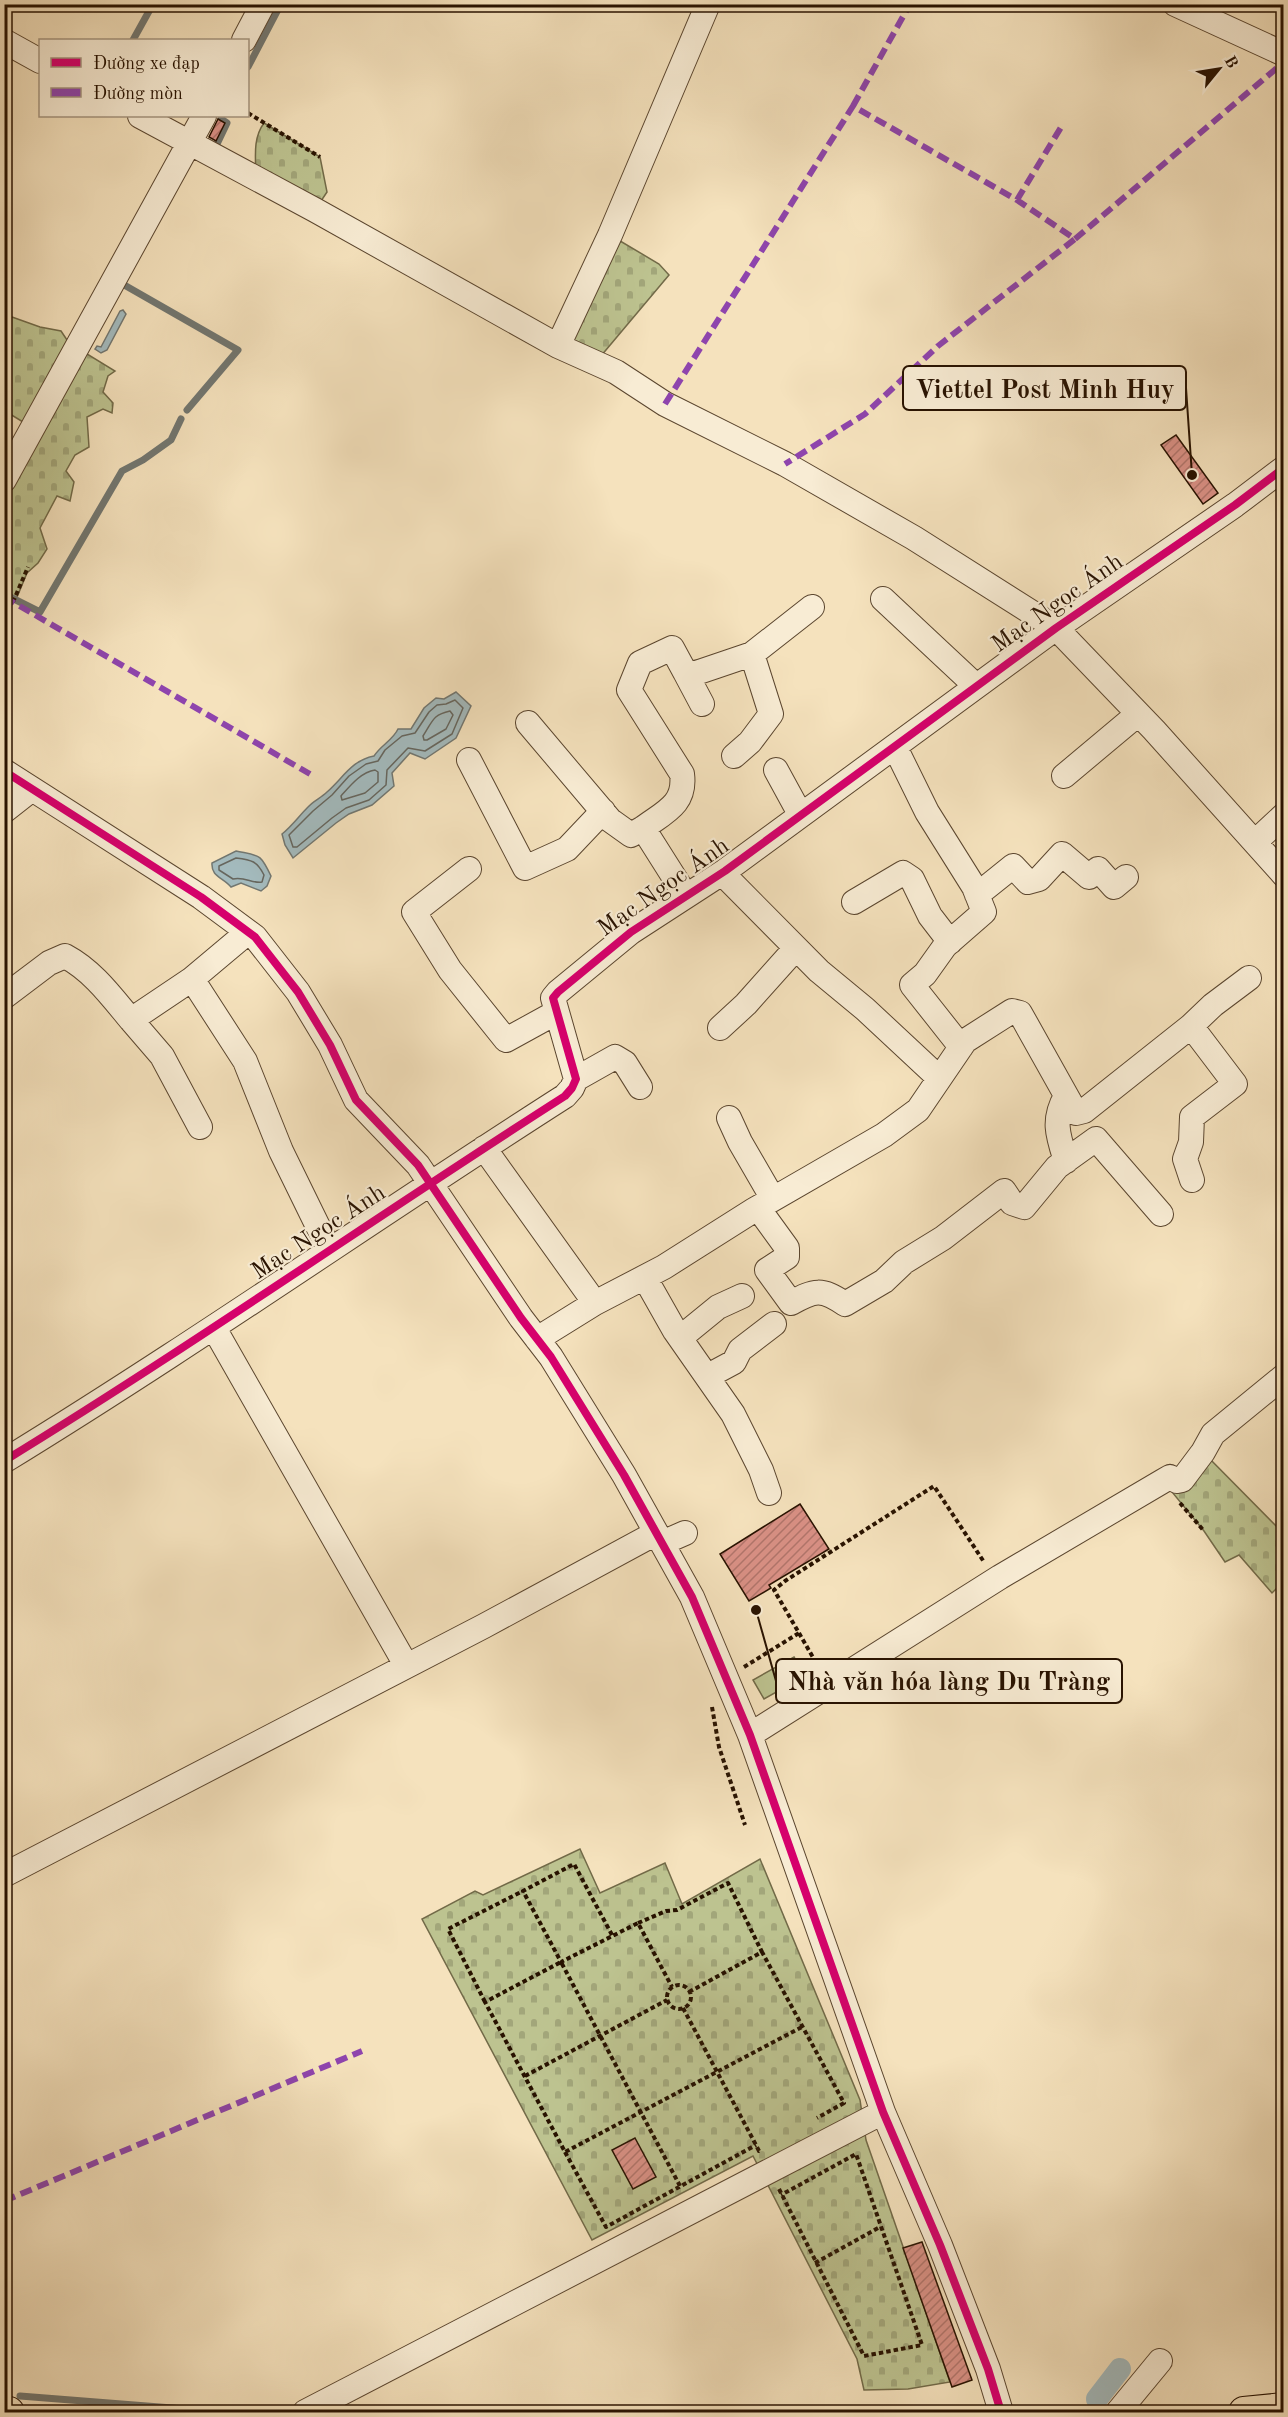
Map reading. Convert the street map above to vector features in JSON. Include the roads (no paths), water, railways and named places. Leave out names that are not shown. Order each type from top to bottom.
[{"type":"main road","points":[[1244,2412],[1284,2408]]},
{"type":"main road","points":[[4,2412],[9,2412]]},
{"type":"street","points":[[245,39],[263,4]]},
{"type":"street","points":[[558,346],[610,235],[708,4]]},
{"type":"street","points":[[1175,4],[1284,54]]},
{"type":"street","points":[[4,41],[39,60]]},
{"type":"street","points":[[142,117],[315,210],[558,346],[616,372],[665,404],[785,464],[914,538],[1056,628],[1138,714],[1284,875]]},
{"type":"street","points":[[4,480],[203,117]]},
{"type":"street","name":"Mạc Ngọc Ánh","points":[[557,1012],[553,998],[555,994],[631,932],[722,873],[1056,628],[1235,505],[1284,468]]},
{"type":"street","points":[[883,599],[976,686]]},
{"type":"street","points":[[685,672],[696,673],[752,654],[812,607]]},
{"type":"street","points":[[528,723],[610,820],[631,835],[680,799],[683,787],[682,774],[629,690],[640,663],[672,648],[702,705]]},
{"type":"street","points":[[734,756],[750,742],[771,714],[762,679],[752,654]]},
{"type":"street","points":[[1064,776],[1138,714]]},
{"type":"street","points":[[895,747],[927,812],[977,896],[984,912],[945,946],[925,974],[912,985],[961,1047]]},
{"type":"street","points":[[469,760],[525,868],[567,849],[603,811]]},
{"type":"street","points":[[776,770],[800,814]]},
{"type":"street","points":[[4,771],[201,897],[255,937],[298,992],[330,1046],[356,1100],[418,1165],[571,1388],[696,1606],[740,1674],[750,1735],[883,2112],[944,2255],[988,2369],[1001,2412]]},
{"type":"street","points":[[4,811],[32,789]]},
{"type":"street","points":[[1255,842],[1284,815]]},
{"type":"street","points":[[643,828],[686,896]]},
{"type":"street","points":[[977,896],[1012,866],[1028,882],[1039,879],[1062,854],[1089,877],[1098,869],[1114,887],[1126,877]]},
{"type":"street","points":[[470,869],[414,912],[450,970],[506,1040],[557,1012],[576,1079],[615,1057],[625,1063],[640,1088]]},
{"type":"street","points":[[722,873],[796,948],[939,1078]]},
{"type":"street","points":[[854,902],[903,873],[912,879],[930,916],[950,942]]},
{"type":"street","points":[[131,1020],[192,979],[248,932]]},
{"type":"street","points":[[720,1028],[746,1004],[796,948]]},
{"type":"street","points":[[4,997],[49,963],[65,956],[80,964],[93,976],[166,1062],[200,1126]]},
{"type":"street","points":[[537,1339],[595,1303],[645,1278],[884,1135],[918,1110],[965,1041],[1012,1011],[1020,1012],[1076,1113],[1084,1111],[1248,978]]},
{"type":"street","points":[[192,979],[245,1061],[281,1151],[329,1249]]},
{"type":"street","points":[[1191,1026],[1235,1084],[1192,1117],[1191,1142],[1185,1159],[1192,1180]]},
{"type":"street","name":"Mạc Ngọc Ánh","points":[[4,1461],[214,1328],[329,1249],[565,1096],[573,1088],[576,1079]]},
{"type":"street","points":[[1065,1161],[1057,1133],[1058,1110],[1066,1096]]},
{"type":"street","points":[[729,1118],[787,1248],[787,1257],[768,1270],[791,1303],[809,1293],[822,1291],[845,1304],[860,1288],[884,1281],[904,1262],[943,1238],[954,1227],[1004,1191],[1012,1203],[1024,1207],[1057,1167],[1096,1139],[1161,1214]]},
{"type":"street","points":[[484,1148],[595,1303]]},
{"type":"street","points":[[645,1278],[680,1338],[733,1414],[761,1470],[769,1493]]},
{"type":"street","points":[[680,1338],[718,1307],[742,1296]]},
{"type":"street","points":[[708,1376],[734,1362],[740,1350],[774,1324]]},
{"type":"street","points":[[214,1328],[406,1665]]},
{"type":"street","points":[[750,1735],[1000,1577],[1170,1477],[1177,1481],[1185,1477],[1213,1434],[1284,1376]]},
{"type":"street","points":[[4,1875],[493,1621],[659,1538],[685,1533]]},
{"type":"street","points":[[305,2412],[883,2112]]},
{"type":"street","points":[[1118,2412],[1160,2361]]},
{"type":"street","points":[[4,2403],[9,2412]]},
{"type":"water","points":[[123,310],[126,314],[107,350],[101,353],[95,349],[97,346],[101,347],[120,311]]},
{"type":"water","points":[[456,692],[471,706],[456,738],[425,759],[410,753],[392,773],[394,786],[372,805],[349,814],[336,823],[293,858],[285,845],[282,834],[310,805],[325,794],[354,765],[374,756],[398,729],[411,729],[424,708],[436,698],[444,699]]},
{"type":"water","points":[[236,851],[255,855],[264,863],[271,876],[267,886],[261,891],[241,883],[231,887],[213,871],[212,863]]},
{"type":"waterway","points":[[134,39],[153,4]]},
{"type":"waterway","points":[[249,65],[281,4]]},
{"type":"waterway","points":[[217,144],[227,123],[221,119],[222,117]]},
{"type":"waterway","points":[[119,282],[238,350],[187,410]]},
{"type":"waterway","points":[[4,594],[40,612],[122,471],[143,460],[171,440],[181,419]]},
{"type":"waterway","points":[[1097,2399],[1120,2369]]},
{"type":"waterway","points":[[20,2396],[223,2412]]},
{"type":"waterway","points":[[915,2412],[970,2409]]},
{"type":"place","name":"Viettel Post Minh Huy","points":[[1192,475]]},
{"type":"place","name":"Nhà văn hóa làng Du Tràng","points":[[756,1610]]}]
